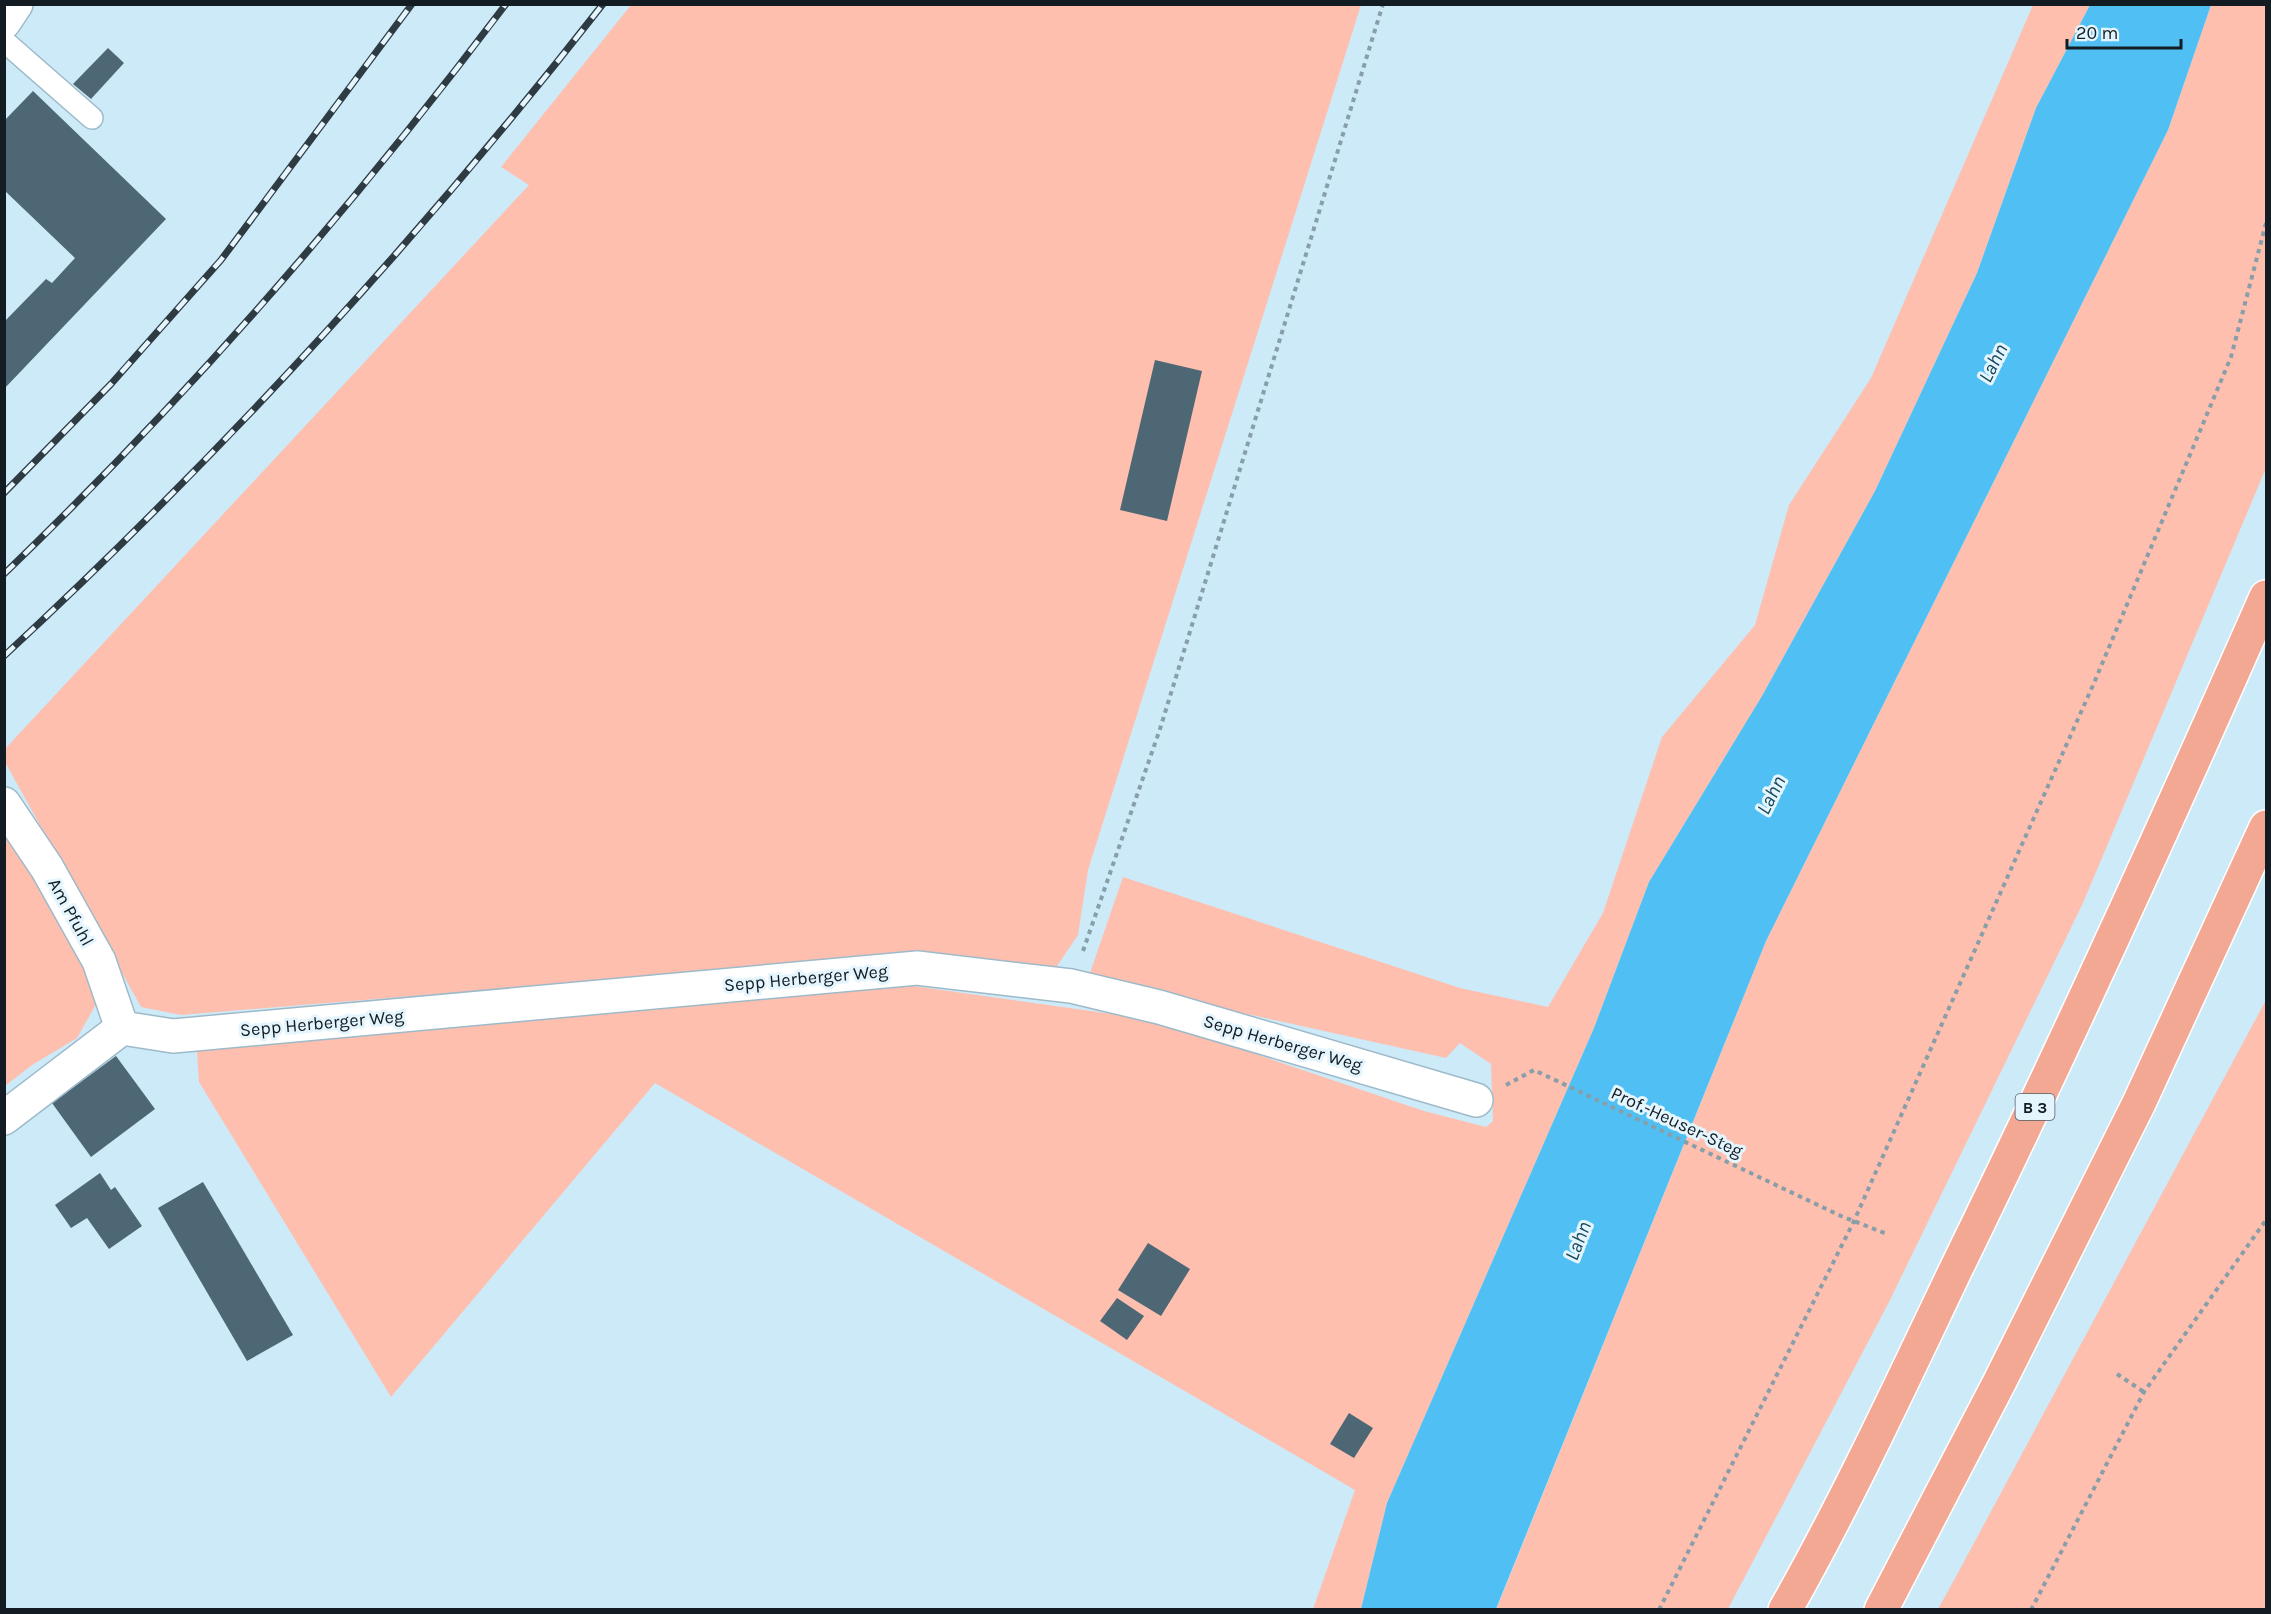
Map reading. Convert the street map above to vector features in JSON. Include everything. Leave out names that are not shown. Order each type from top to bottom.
[{"type":"highway","name":"B 3","points":[[1785,1610],[1903,1378],[2038,1102],[2165,827],[2266,597]]},
{"type":"highway","points":[[1881,1610],[1999,1383],[2134,1114],[2266,827]]},
{"type":"street","points":[[4,22],[16,4]]},
{"type":"street","name":"Am Pfuhl","points":[[4,804],[47,868],[99,961],[122,1028]]},
{"type":"street","name":"Sepp Herberger Weg","points":[[122,1028],[173,1036],[917,968],[1071,986],[1159,1007],[1476,1100]]},
{"type":"street","points":[[4,1118],[122,1028]]},
{"type":"lane","points":[[4,41],[92,118]]},
{"type":"path","points":[[1071,986],[1163,718],[1383,4]]},
{"type":"path","points":[[1659,1610],[1854,1221],[2094,683],[2232,357],[2266,222]]},
{"type":"path","name":"Prof.-Heuser-Steg","points":[[1534,1071],[1854,1221],[1887,1234]]},
{"type":"path","points":[[2031,1610],[2144,1392],[2266,1220]]},
{"type":"path","points":[[2117,1374],[2144,1392]]},
{"type":"shaded area","points":[[631,5],[1361,5],[1088,870],[1078,935],[1055,969],[915,955],[181,1015],[141,1007],[5,762],[4,750],[529,185],[501,167]]},
{"type":"shaded area","points":[[2033,5],[2090,5],[2036,108],[1977,273],[1875,491],[1762,696],[1649,882],[1594,1028],[1387,1503],[1361,1609],[1313,1609],[1355,1490],[655,1083],[391,1397],[199,1082],[197,1052],[220,1044],[913,986],[1155,1020],[1424,1111],[1486,1127],[1493,1121],[1491,1064],[1460,1043],[1446,1058],[1166,996],[1090,973],[1123,877],[1460,988],[1548,1007],[1603,913],[1662,737],[1755,625],[1789,505],[1871,378]]},
{"type":"shaded area","points":[[2211,5],[2266,5],[2266,468],[2083,903],[1889,1302],[1728,1609],[1496,1610],[1766,941],[2168,130]]},
{"type":"shaded area","points":[[4,831],[92,972],[95,1006],[77,1038],[32,1065],[5,1086]]},
{"type":"shaded area","points":[[2266,1000],[2266,1609],[1938,1609],[1953,1582]]},
{"type":"water","name":"Lahn","points":[[2090,5],[2211,5],[2168,130],[1766,941],[1496,1609],[1361,1609],[1387,1503],[1594,1028],[1649,882],[1762,696],[1875,491],[1977,273],[2036,108]]},
{"type":"building","points":[[108,48],[124,63],[91,99],[73,84]]},
{"type":"building","points":[[33,91],[166,219],[4,389],[4,322],[46,279],[52,283],[75,258],[4,190],[4,121]]},
{"type":"building","points":[[1155,360],[1202,371],[1167,521],[1120,510]]},
{"type":"building","points":[[116,1056],[155,1109],[91,1157],[52,1103]]},
{"type":"building","points":[[100,1173],[111,1190],[115,1187],[142,1226],[109,1249],[87,1218],[71,1228],[55,1205]]},
{"type":"building","points":[[203,1182],[293,1335],[247,1361],[158,1208]]},
{"type":"building","points":[[1148,1243],[1190,1269],[1161,1316],[1118,1290]]},
{"type":"building","points":[[1117,1298],[1144,1316],[1127,1340],[1100,1321]]},
{"type":"building","points":[[1349,1413],[1373,1428],[1354,1458],[1330,1444]]},
{"type":"railway","points":[[4,493],[111,384],[221,260],[412,4]]},
{"type":"railway","points":[[4,574],[138,439],[266,299],[389,154],[506,4]]},
{"type":"railway","points":[[4,656],[164,502],[317,342],[463,176],[603,4]]}]
